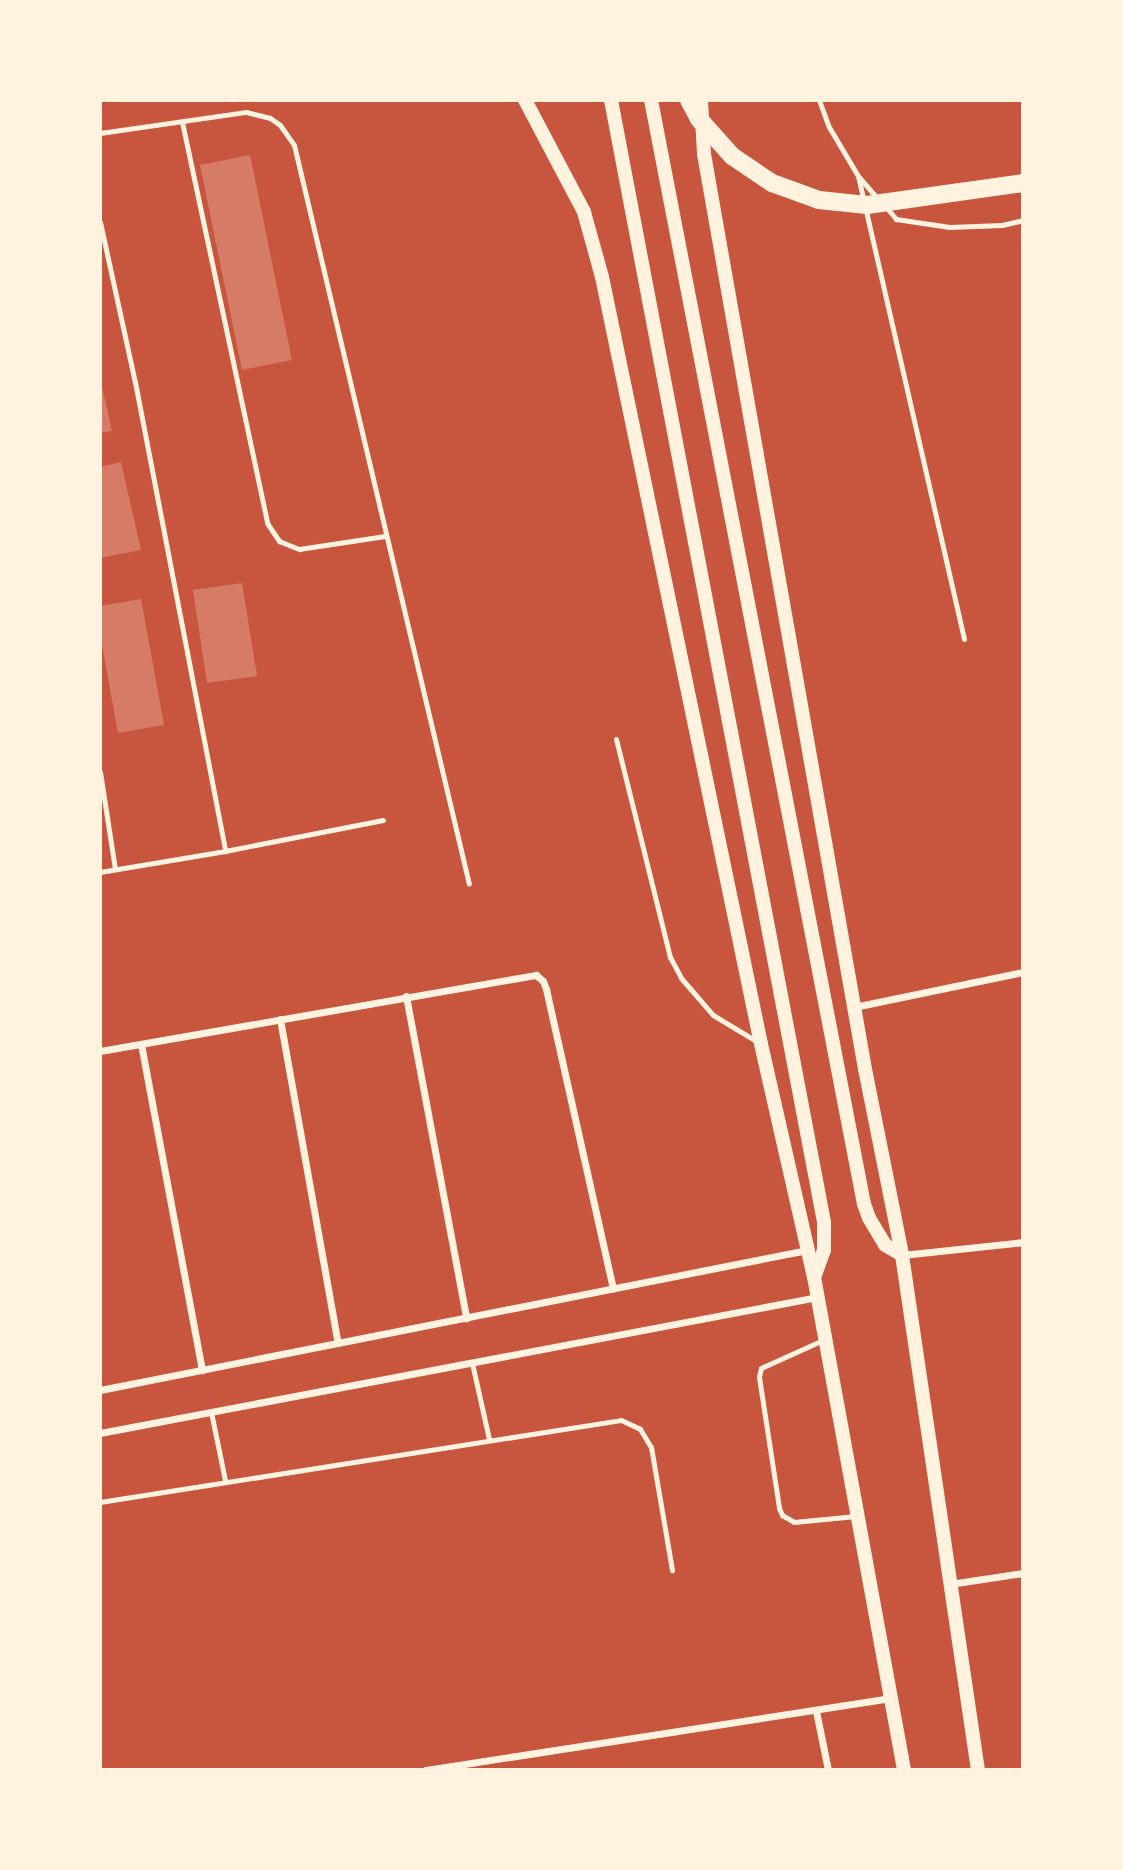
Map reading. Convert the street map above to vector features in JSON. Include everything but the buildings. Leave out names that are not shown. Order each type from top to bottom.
[{"type":"main road","points":[[525,100],[584,212],[602,277],[761,1044],[814,1277],[893,1698],[904,1770]]},
{"type":"main road","points":[[611,100],[825,1234],[821,1264],[814,1277]]},
{"type":"main road","points":[[651,100],[836,1061],[869,1218],[885,1245],[902,1255]]},
{"type":"main road","points":[[689,100],[699,119],[732,156],[772,183],[819,200],[867,205],[1023,183]]},
{"type":"main road","points":[[701,100],[707,168],[855,1007],[902,1255],[978,1770]]},
{"type":"street","points":[[855,1007],[1023,972]]},
{"type":"street","points":[[100,1051],[526,974],[536,975],[543,981],[546,989],[613,1289]]},
{"type":"street","points":[[406,996],[466,1318]]},
{"type":"street","points":[[280,1019],[338,1343]]},
{"type":"street","points":[[141,1044],[202,1370]]},
{"type":"street","points":[[902,1255],[1023,1242]]},
{"type":"street","points":[[100,1390],[808,1250]]},
{"type":"street","points":[[100,1433],[818,1297]]},
{"type":"street","points":[[950,1584],[1023,1573]]},
{"type":"street","points":[[426,1770],[893,1698]]},
{"type":"street","points":[[816,1711],[828,1770]]},
{"type":"lane","points":[[819,100],[829,128],[858,176],[896,219],[949,228],[1002,225],[1023,220]]},
{"type":"lane","points":[[100,133],[246,112],[258,113],[280,125],[294,145],[468,884]]},
{"type":"lane","points":[[182,122],[267,523],[279,541],[299,549],[385,536]]},
{"type":"lane","points":[[858,176],[964,639]]},
{"type":"lane","points":[[100,222],[135,382],[225,851]]},
{"type":"lane","points":[[616,739],[670,957],[681,978],[713,1015],[761,1044]]},
{"type":"lane","points":[[100,772],[116,869]]},
{"type":"lane","points":[[100,872],[383,820]]},
{"type":"lane","points":[[826,1339],[761,1368],[759,1377],[779,1508],[782,1515],[794,1522],[859,1516]]},
{"type":"lane","points":[[472,1363],[489,1439]]},
{"type":"lane","points":[[211,1412],[225,1480]]},
{"type":"lane","points":[[100,1502],[611,1420],[631,1423],[640,1429],[651,1447],[672,1570]]}]
